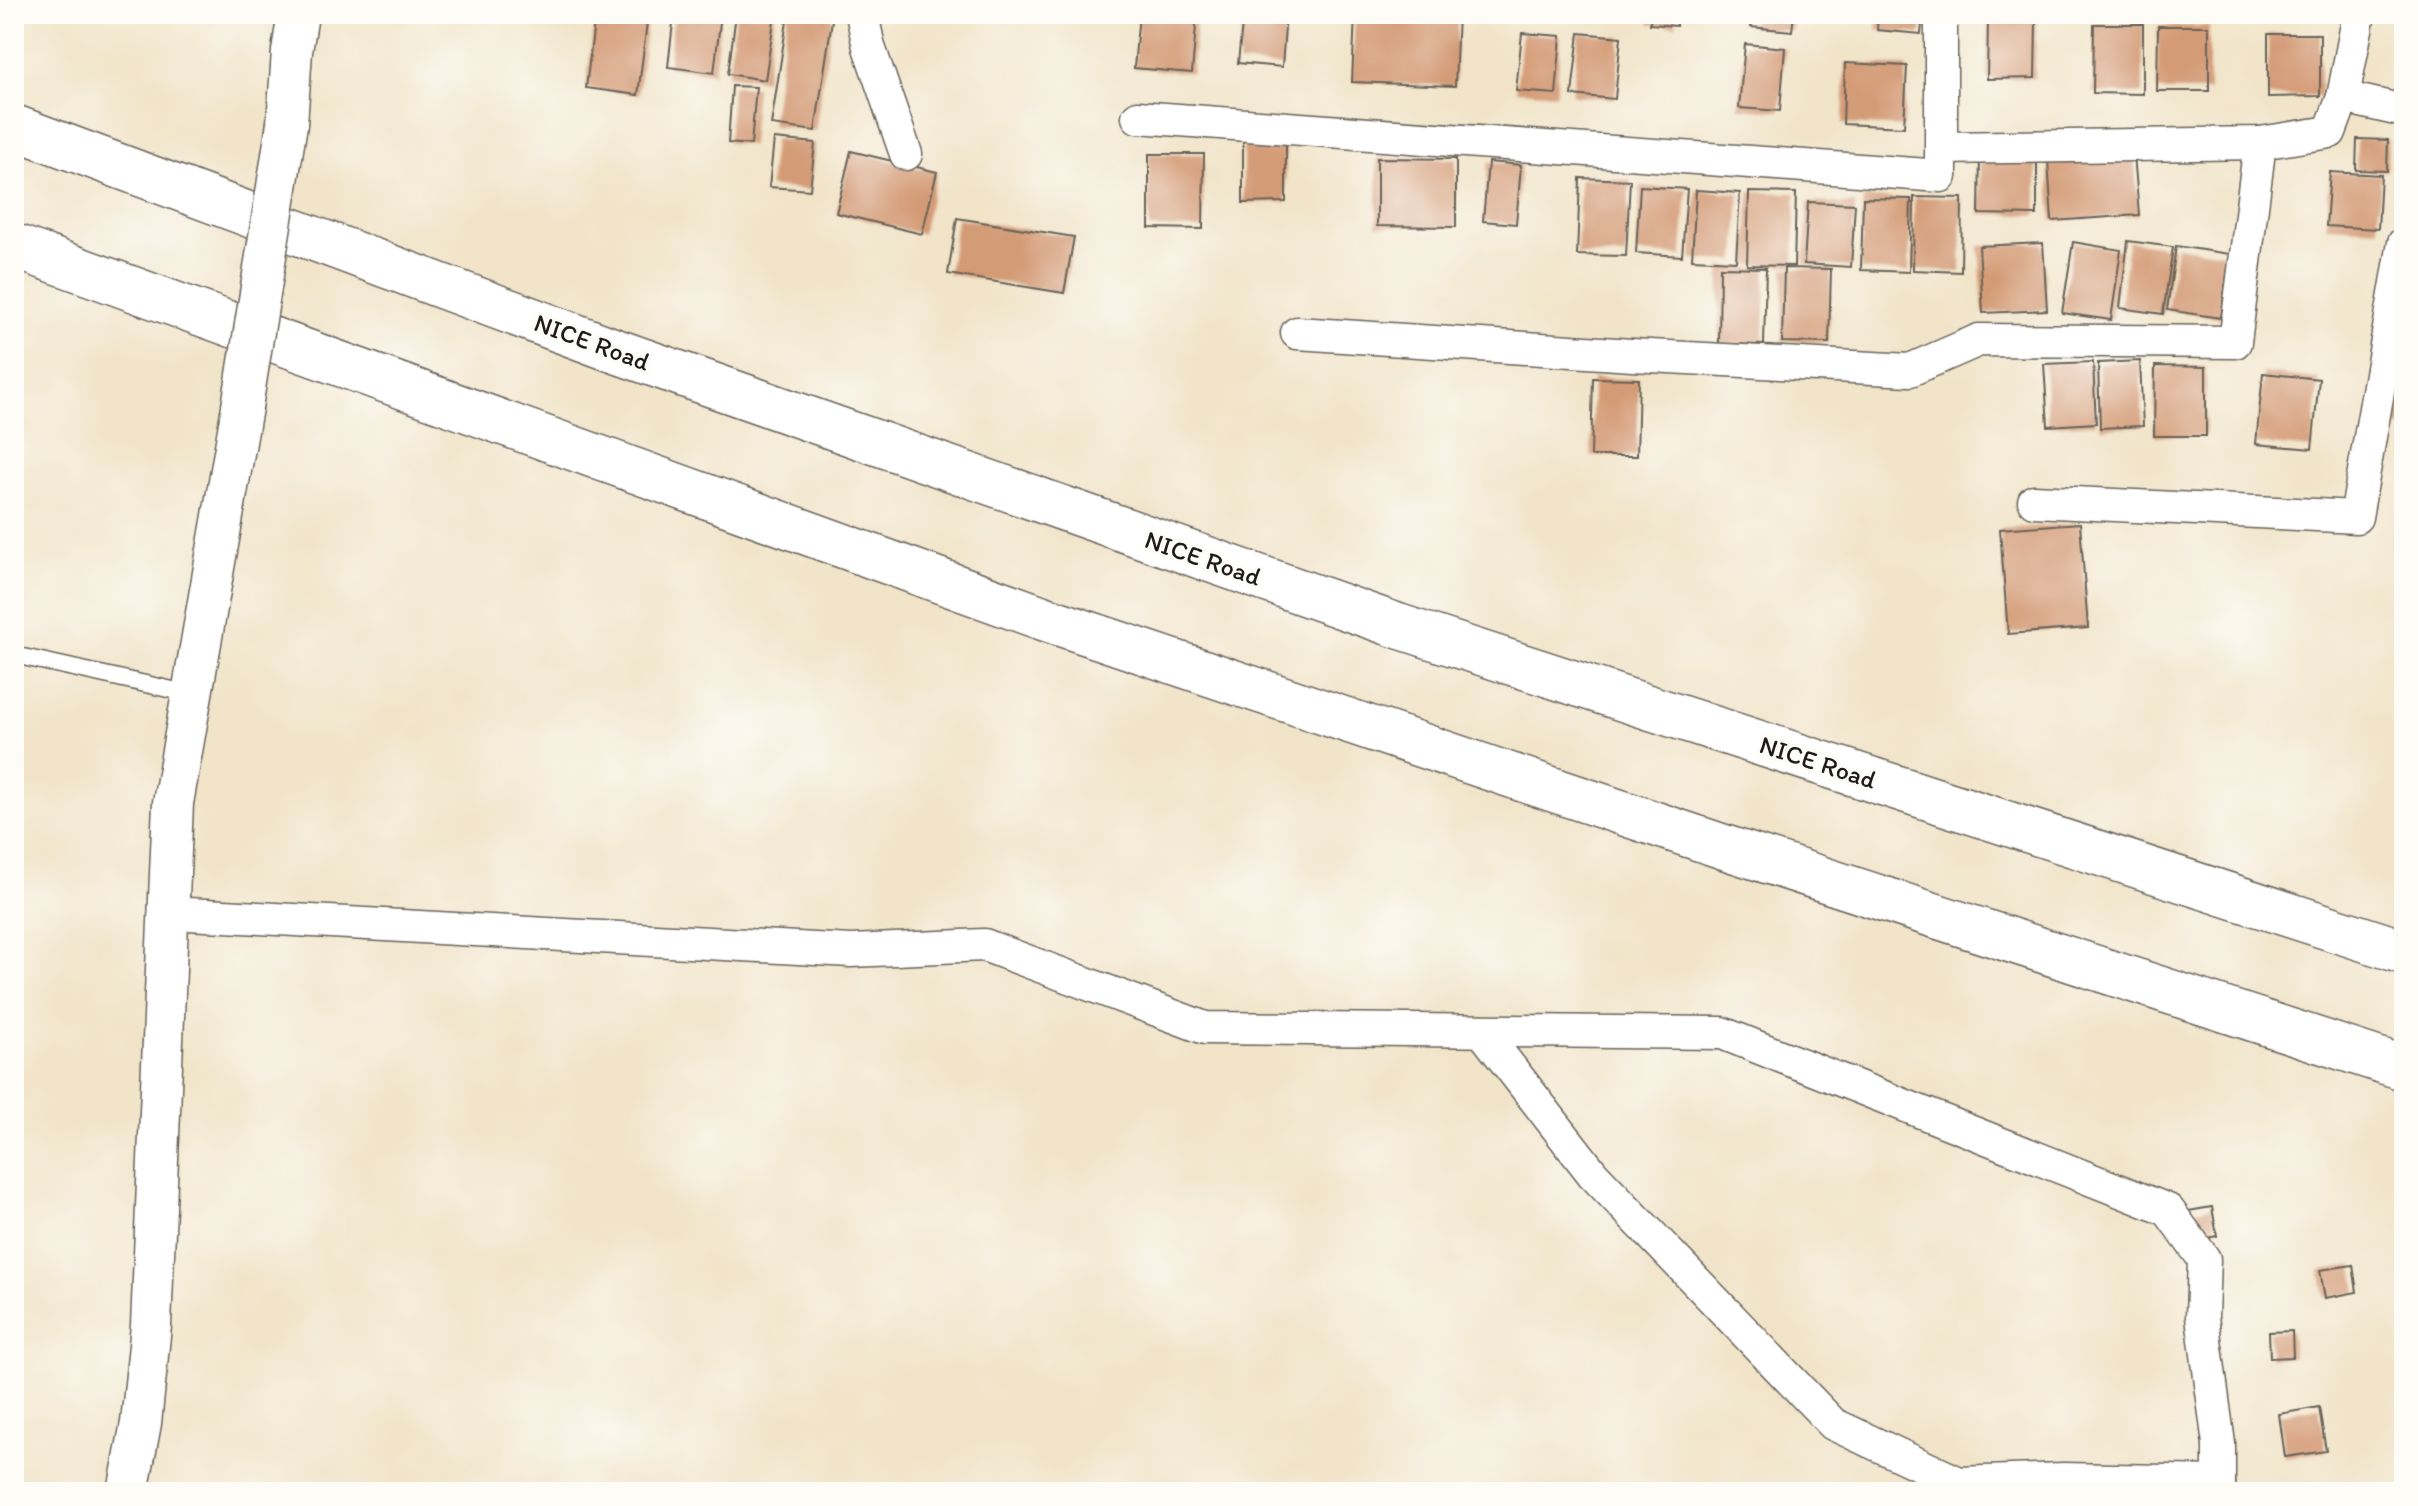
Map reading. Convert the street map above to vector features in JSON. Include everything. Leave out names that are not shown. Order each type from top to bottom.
[{"type":"highway","name":"NICE Road","points":[[14,127],[598,344],[1398,626],[2404,952]]},
{"type":"highway","points":[[14,246],[1040,617],[1733,850],[2404,1068]]},
{"type":"street","points":[[128,1492],[141,1423],[151,1326],[173,803],[242,407],[287,124],[298,14]]},
{"type":"street","points":[[862,14],[869,47],[906,154]]},
{"type":"street","points":[[1138,117],[1941,176],[1941,14]]},
{"type":"street","points":[[1942,148],[2260,143],[2330,132],[2343,97],[2359,14]]},
{"type":"street","points":[[2343,97],[2404,111]]},
{"type":"street","points":[[1297,333],[1910,370],[1979,340],[2235,342],[2260,143]]},
{"type":"street","points":[[2034,501],[2356,517],[2404,243]]},
{"type":"street","points":[[170,913],[851,951],[984,945],[1205,1028],[1722,1033],[2168,1210],[2204,1259],[2202,1317],[2219,1444],[2219,1487],[2063,1479],[1959,1483],[1833,1424],[1593,1174],[1482,1031]]},
{"type":"lane","points":[[14,655],[191,694]]},
{"type":"building","points":[[595,14],[648,14],[638,95],[586,88]]},
{"type":"building","points":[[674,14],[721,14],[714,73],[668,67]]},
{"type":"building","points":[[736,14],[775,14],[765,80],[728,74]]},
{"type":"building","points":[[788,14],[833,14],[815,131],[771,125]]},
{"type":"building","points":[[1139,14],[1197,14],[1192,73],[1134,68]]},
{"type":"building","points":[[1243,14],[1286,14],[1282,67],[1238,63]]},
{"type":"building","points":[[1355,14],[1458,14],[1455,86],[1352,82]]},
{"type":"building","points":[[1651,14],[1677,14],[1676,26],[1650,24]]},
{"type":"building","points":[[1753,14],[1794,14],[1792,31],[1751,27]]},
{"type":"building","points":[[1878,14],[1923,14],[1921,34],[1877,30]]},
{"type":"building","points":[[1988,20],[2036,21],[2035,78],[1987,79]]},
{"type":"building","points":[[2094,24],[2143,24],[2143,94],[2093,93]]},
{"type":"building","points":[[2158,26],[2209,26],[2209,91],[2157,91]]},
{"type":"building","points":[[1522,33],[1561,36],[1556,94],[1516,91]]},
{"type":"building","points":[[1579,33],[1621,37],[1615,99],[1572,95]]},
{"type":"building","points":[[2268,34],[2320,34],[2320,96],[2268,97]]},
{"type":"building","points":[[1745,44],[1785,48],[1780,111],[1739,108]]},
{"type":"building","points":[[1845,63],[1907,66],[1904,127],[1843,124]]},
{"type":"building","points":[[732,86],[756,87],[751,145],[728,143]]},
{"type":"building","points":[[1243,138],[1286,138],[1286,202],[1243,203]]},
{"type":"building","points":[[774,139],[815,143],[810,190],[769,187]]},
{"type":"building","points":[[2357,139],[2388,140],[2387,171],[2356,170]]},
{"type":"building","points":[[851,151],[937,172],[922,234],[836,213]]},
{"type":"building","points":[[1149,154],[1204,154],[1203,229],[1149,228]]},
{"type":"building","points":[[1980,154],[2037,155],[2037,215],[1979,214]]},
{"type":"building","points":[[2134,154],[2139,215],[2052,221],[2048,160]]},
{"type":"building","points":[[1377,158],[1456,159],[1456,227],[1377,226]]},
{"type":"building","points":[[1488,162],[1521,165],[1516,224],[1483,221]]},
{"type":"building","points":[[2330,172],[2381,175],[2378,229],[2326,226]]},
{"type":"building","points":[[1580,178],[1630,180],[1626,256],[1577,255]]},
{"type":"building","points":[[1640,186],[1687,189],[1682,256],[1636,253]]},
{"type":"building","points":[[1696,190],[1740,193],[1736,261],[1692,259]]},
{"type":"building","points":[[1749,192],[1796,193],[1794,266],[1747,265]]},
{"type":"building","points":[[1914,197],[1962,198],[1961,272],[1913,270]]},
{"type":"building","points":[[1863,198],[1911,199],[1909,272],[1861,270]]},
{"type":"building","points":[[1808,202],[1855,204],[1851,267],[1804,264]]},
{"type":"building","points":[[957,218],[1074,237],[1064,293],[948,274]]},
{"type":"building","points":[[2128,241],[2173,247],[2163,314],[2120,308]]},
{"type":"building","points":[[2073,242],[2121,250],[2111,320],[2062,313]]},
{"type":"building","points":[[2043,243],[2047,310],[1983,313],[1979,246]]},
{"type":"building","points":[[2176,246],[2230,254],[2221,318],[2167,310]]},
{"type":"building","points":[[1720,267],[1766,268],[1764,345],[1719,344]]},
{"type":"building","points":[[1784,268],[1831,269],[1829,343],[1782,342]]},
{"type":"building","points":[[2140,361],[2143,426],[2100,428],[2098,363]]},
{"type":"building","points":[[2093,362],[2096,423],[2048,426],[2044,364]]},
{"type":"building","points":[[2155,366],[2206,367],[2206,436],[2154,436]]},
{"type":"building","points":[[2263,373],[2319,379],[2312,449],[2256,444]]},
{"type":"building","points":[[1593,378],[1639,379],[1637,456],[1591,456]]},
{"type":"building","points":[[2404,388],[2404,428],[2396,427]]},
{"type":"building","points":[[2402,492],[2404,517],[2399,517]]},
{"type":"building","points":[[2080,523],[2088,628],[2008,634],[2000,529]]},
{"type":"building","points":[[2212,1207],[2217,1236],[2193,1241],[2188,1211]]},
{"type":"building","points":[[2353,1265],[2357,1292],[2325,1298],[2320,1270]]},
{"type":"building","points":[[2292,1331],[2293,1357],[2270,1358],[2269,1332]]},
{"type":"building","points":[[2319,1407],[2326,1451],[2285,1457],[2279,1414]]}]
